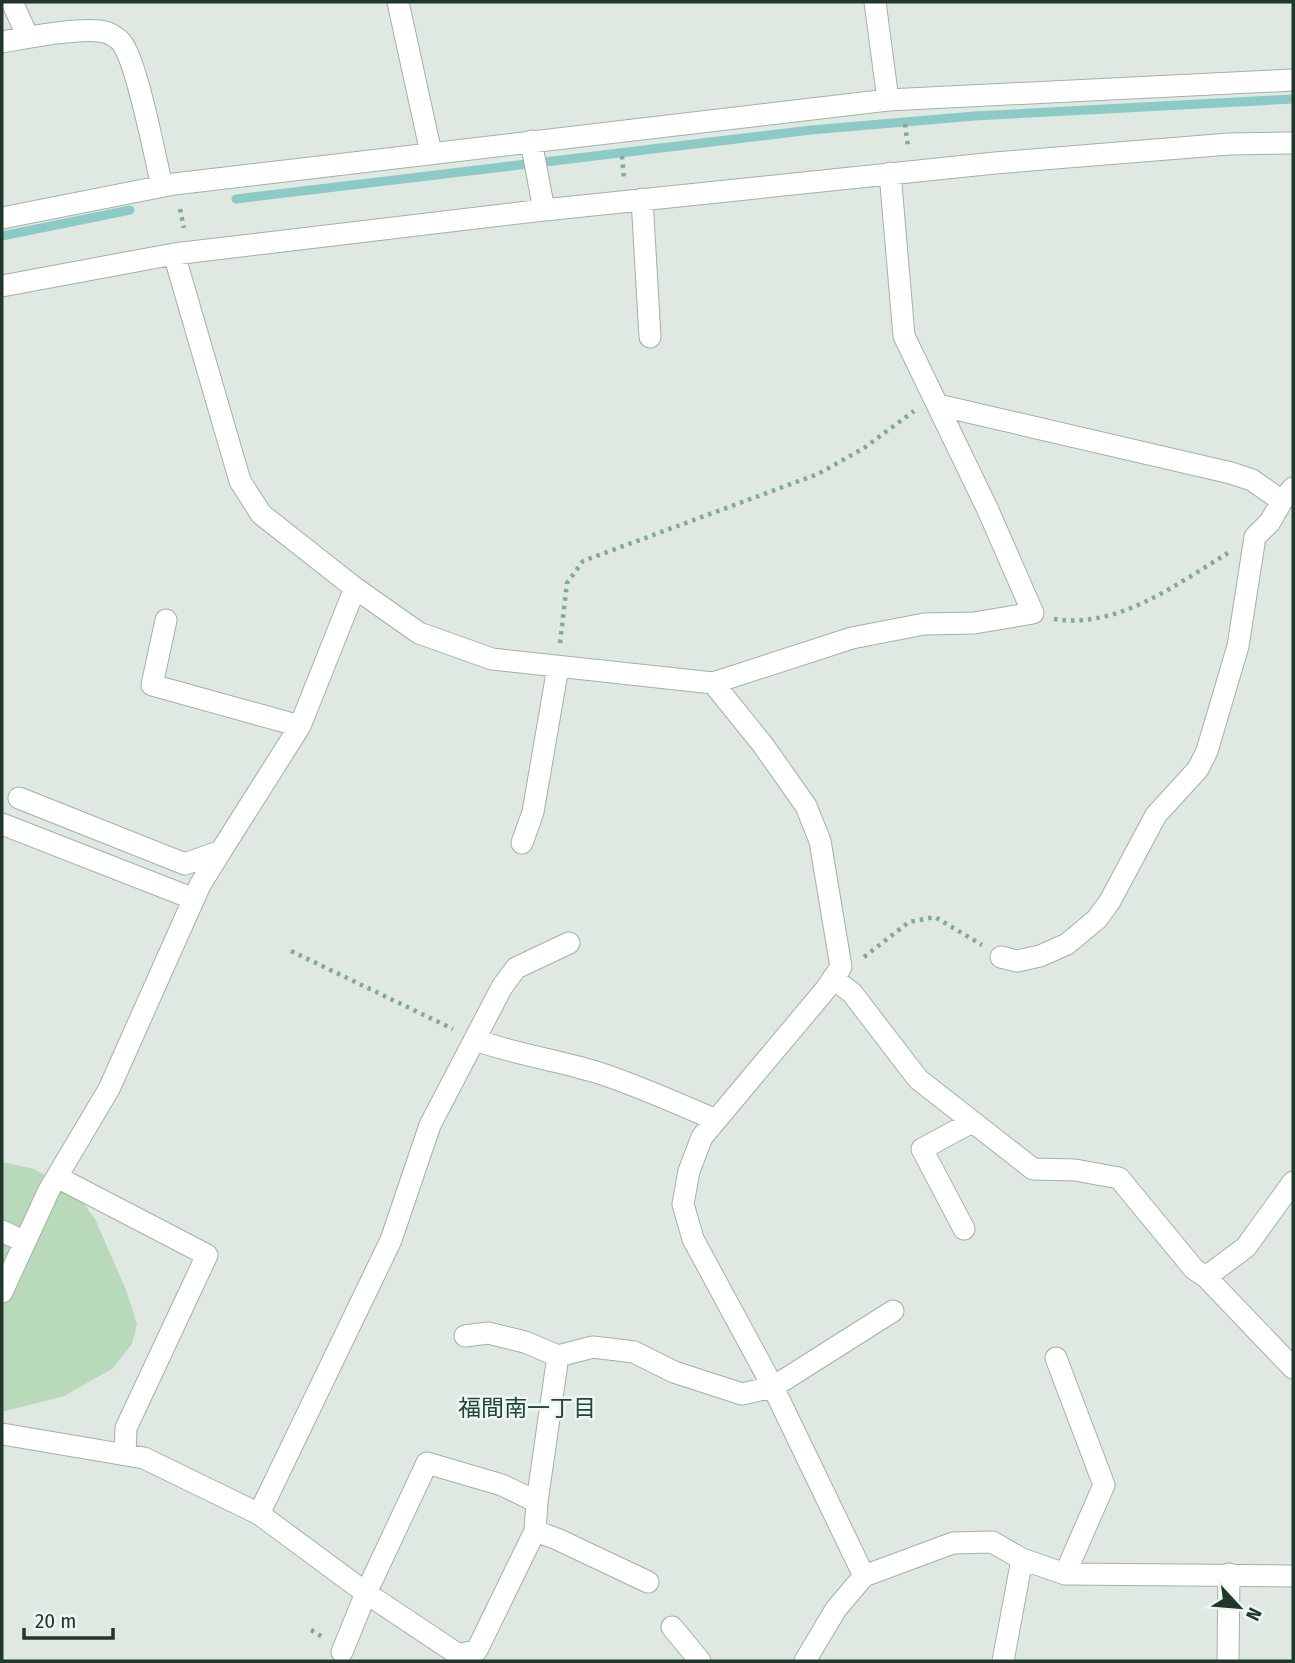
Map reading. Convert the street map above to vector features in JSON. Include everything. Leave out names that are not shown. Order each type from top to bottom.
[{"type":"street","points":[[12,2],[28,37]]},
{"type":"street","points":[[398,2],[431,153]]},
{"type":"street","points":[[875,2],[888,100]]},
{"type":"street","points":[[2,43],[28,37],[90,31],[108,33],[122,43],[133,65],[168,185]]},
{"type":"street","points":[[2,218],[168,185],[888,100],[1293,80]]},
{"type":"street","points":[[531,142],[544,210]]},
{"type":"street","points":[[2,286],[182,253],[642,199],[890,173],[1230,144],[1293,143]]},
{"type":"street","points":[[182,253],[240,481],[261,514],[355,589],[419,633],[492,659],[713,683],[852,638],[924,624],[974,623],[1033,613],[904,336],[890,173]]},
{"type":"street","points":[[642,199],[650,337]]},
{"type":"street","points":[[938,405],[1231,473],[1288,495],[1270,522],[1255,537],[1238,646],[1207,751],[1198,769],[1156,815],[1110,901],[1097,919],[1067,944],[1040,956],[1017,961],[1001,957]]},
{"type":"street","points":[[2,1292],[57,1177],[110,1089],[200,885],[300,726],[355,589]]},
{"type":"street","points":[[166,620],[152,685],[300,726]]},
{"type":"street","points":[[522,843],[533,812],[558,667]]},
{"type":"street","points":[[713,683],[764,745],[806,806],[820,841],[837,973],[918,1079],[1033,1169],[1075,1170],[1119,1178],[1194,1269],[1206,1277],[1293,1367]]},
{"type":"street","points":[[19,799],[184,864],[221,851]]},
{"type":"street","points":[[2,824],[194,899]]},
{"type":"street","points":[[259,1514],[391,1240],[430,1125],[502,987],[516,968],[569,943]]},
{"type":"street","points":[[837,973],[702,1137],[690,1171],[683,1204],[693,1239],[773,1388],[864,1576]]},
{"type":"street","points":[[475,1040],[503,1050],[594,1072],[716,1119]]},
{"type":"street","points":[[964,1229],[922,1149],[972,1122]]},
{"type":"street","points":[[57,1177],[207,1255],[126,1428],[125,1454]]},
{"type":"street","points":[[1206,1277],[1246,1247],[1293,1182]]},
{"type":"street","points":[[2,1231],[25,1242]]},
{"type":"street","points":[[465,1336],[488,1333],[525,1342],[558,1356],[593,1347],[634,1352],[674,1372],[742,1394],[773,1388],[893,1311]]},
{"type":"street","points":[[2,1434],[144,1458],[259,1514],[458,1655],[477,1650],[536,1531],[537,1502],[558,1356]]},
{"type":"street","points":[[1056,1358],[1104,1485],[1065,1574]]},
{"type":"street","points":[[342,1652],[366,1592],[427,1463],[502,1485],[537,1502]]},
{"type":"street","points":[[536,1531],[648,1582]]},
{"type":"street","points":[[804,1661],[836,1609],[864,1576],[953,1543],[992,1542],[1022,1559],[1065,1574],[1293,1576]]},
{"type":"street","points":[[1003,1661],[1022,1559]]},
{"type":"street","points":[[1228,1661],[1229,1574]]},
{"type":"street","points":[[672,1627],[700,1661]]},
{"type":"path","points":[[168,185],[182,253]]},
{"type":"path","points":[[558,667],[568,583],[583,561],[818,474],[864,448],[920,407],[938,405]]},
{"type":"path","points":[[1033,613],[1049,619],[1071,622],[1105,617],[1178,586],[1255,537]]},
{"type":"path","points":[[837,973],[857,963],[909,922],[935,917],[1001,957]]},
{"type":"path","points":[[291,951],[475,1040]]},
{"type":"green space","points":[[2,1162],[34,1169],[76,1193],[95,1219],[126,1290],[137,1324],[132,1344],[112,1369],[64,1396],[2,1412]]},
{"type":"waterway","points":[[236,199],[811,130],[975,116],[1293,99]]},
{"type":"waterway","points":[[2,236],[130,210]]},
{"type":"district","name":"福間南一丁目","points":[[527,1408]]}]
